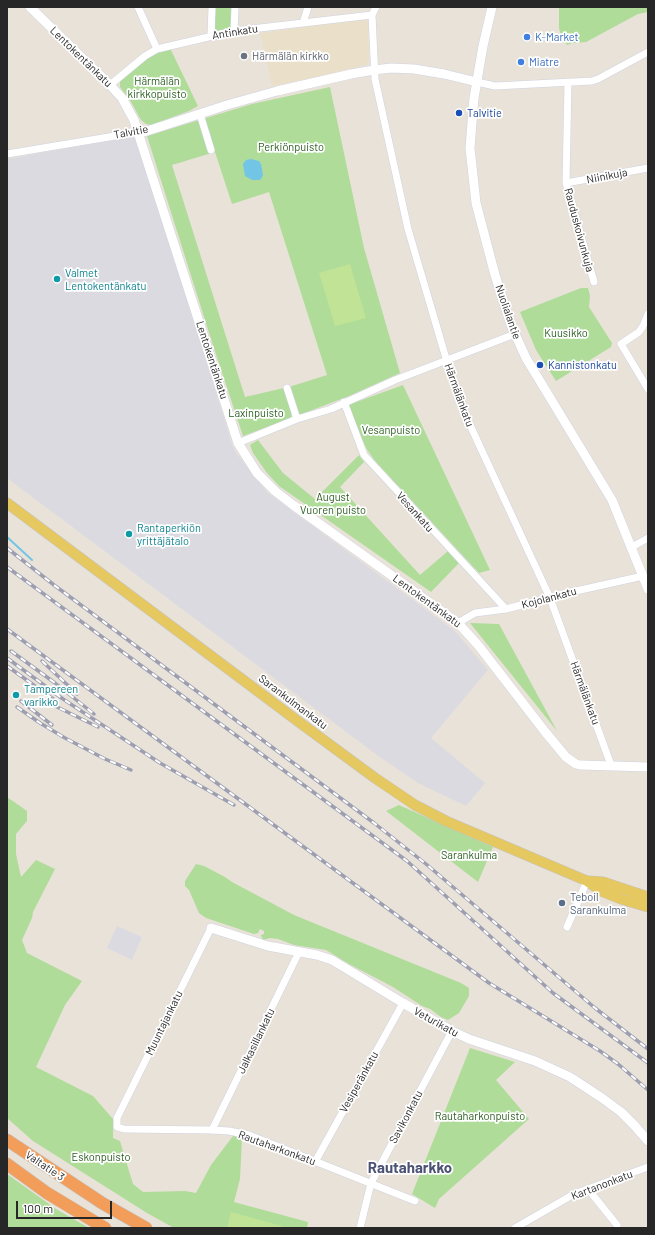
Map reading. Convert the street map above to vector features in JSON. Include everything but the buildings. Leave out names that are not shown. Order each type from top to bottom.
[{"type":"highway","name":"Valtatie 3","points":[[7,1140],[102,1203],[146,1228]]},
{"type":"highway","name":"Valtatie 3","points":[[7,1164],[47,1193],[105,1228]]},
{"type":"main road","name":"Sarankulmankatu","points":[[7,503],[299,722],[414,805],[451,823],[586,881],[601,891],[648,907]]},
{"type":"main road","name":"Sarankulmankatu","points":[[586,881],[603,882],[648,897]]},
{"type":"street","name":"Lentokentänkatu","points":[[30,7],[110,85],[128,108],[139,132],[238,443],[257,473],[274,491],[458,623],[478,645],[561,752],[576,764],[645,767]]},
{"type":"street","points":[[138,7],[157,49]]},
{"type":"street","points":[[211,36],[212,7]]},
{"type":"street","points":[[234,31],[235,7]]},
{"type":"street","points":[[303,23],[308,7]]},
{"type":"street","name":"Härmälänkatu","points":[[376,7],[372,15],[375,79],[406,222],[447,361],[470,425],[550,598],[611,765]]},
{"type":"street","name":"Nuolialantie","points":[[492,7],[477,82],[470,138],[474,188],[480,220],[495,275],[515,334],[526,358],[612,500],[648,589]]},
{"type":"street","name":"Antinkatu","points":[[110,85],[145,56],[157,49],[234,31],[372,15]]},
{"type":"street","name":"Talvitie","points":[[7,154],[144,132],[277,91],[374,70],[391,68],[414,69],[444,74],[495,86],[568,82],[598,79],[648,52]]},
{"type":"street","name":"Rauduskoivunkuja","points":[[568,82],[566,184],[594,282]]},
{"type":"street","points":[[200,114],[211,150]]},
{"type":"street","name":"Niinikuja","points":[[566,184],[648,168]]},
{"type":"street","points":[[648,314],[643,326],[638,332],[621,344],[648,389]]},
{"type":"street","points":[[238,443],[297,419],[330,409],[395,380],[515,334]]},
{"type":"street","points":[[287,388],[297,419]]},
{"type":"street","name":"Vesankatu","points":[[344,402],[364,455],[506,609]]},
{"type":"street","points":[[632,547],[648,538]]},
{"type":"street","name":"Kojolankatu","points":[[458,623],[475,613],[506,609],[643,576]]},
{"type":"street","points":[[567,927],[586,881]]},
{"type":"street","name":"Veturikatu","points":[[211,928],[268,946],[317,955],[332,960],[452,1031],[469,1039],[535,1062],[570,1077],[621,1112],[634,1124],[648,1141]]},
{"type":"street","name":"Muuntajankatu","points":[[117,1118],[211,928]]},
{"type":"street","name":"Jalkasillankatu","points":[[212,1130],[299,952]]},
{"type":"street","name":"Vesiperänkatu","points":[[316,1162],[403,1003]]},
{"type":"street","name":"Savikonkatu","points":[[360,1228],[371,1183],[452,1031]]},
{"type":"street","name":"Rautaharkonkatu","points":[[117,1118],[117,1127],[124,1129],[212,1130],[229,1131],[249,1135],[415,1201]]},
{"type":"street","name":"Kartanonkatu","points":[[515,1228],[574,1194],[648,1168]]},
{"type":"street","points":[[588,1189],[617,1225]]},
{"type":"shaded area","points":[[363,19],[368,21],[368,64],[324,76],[272,86],[260,33]]},
{"type":"shaded area","points":[[136,136],[234,450],[268,493],[455,631],[488,670],[431,738],[485,783],[466,806],[418,783],[377,755],[7,478],[7,159]]},
{"type":"shaded area","points":[[117,926],[142,937],[132,960],[107,948]]},
{"type":"green space","points":[[214,7],[232,7],[232,25],[229,29],[217,32],[213,26]]},
{"type":"green space","points":[[559,7],[648,7],[648,12],[638,14],[586,42],[567,45],[566,43],[563,43],[559,28]]},
{"type":"green space","name":"Härmälän kirkkopuisto","points":[[170,48],[198,106],[189,111],[151,125],[146,124],[141,120],[130,100],[120,87],[120,80],[145,59],[157,52]]},
{"type":"green space","name":"Perkiönpuisto","points":[[330,87],[364,248],[400,373],[349,396],[299,415],[289,387],[327,375],[269,192],[232,204],[215,152],[172,165],[245,397],[284,388],[292,412],[291,418],[243,436],[147,136],[252,104]]},
{"type":"green space","points":[[350,264],[366,318],[335,326],[319,273]]},
{"type":"green space","name":"Kuusikko","points":[[581,288],[588,288],[590,296],[589,307],[612,343],[611,347],[556,381],[536,350],[520,312]]},
{"type":"green space","name":"Vesanpuisto","points":[[403,385],[490,570],[479,573],[375,461],[366,448],[348,405]]},
{"type":"green space","name":"August Vuoren puisto","points":[[258,440],[283,473],[315,499],[359,455],[364,462],[340,487],[420,575],[448,551],[459,563],[431,592],[279,486],[267,473],[253,453],[250,445]]},
{"type":"green space","points":[[470,623],[499,624],[557,731]]},
{"type":"green space","name":"Eskonpuisto","points":[[7,797],[27,811],[27,821],[16,834],[16,854],[21,877],[36,860],[55,869],[33,912],[32,918],[22,940],[27,953],[82,981],[65,1005],[36,1067],[93,1096],[113,1119],[113,1138],[120,1141],[133,1184],[143,1192],[185,1191],[196,1193],[211,1165],[233,1136],[242,1138],[240,1179],[234,1202],[308,1222],[307,1228],[174,1228],[147,1213],[33,1141],[7,1118]]},
{"type":"green space","name":"Sarankulma","points":[[399,805],[493,847],[478,882],[386,811]]},
{"type":"green space","points":[[196,864],[204,866],[294,915],[461,983],[469,988],[469,996],[459,1013],[448,1020],[422,1006],[393,987],[326,950],[294,945],[278,939],[270,938],[263,940],[261,935],[264,934],[264,931],[260,929],[258,933],[254,934],[206,918],[199,913],[189,890],[185,886],[185,881]]},
{"type":"green space","name":"Rautaharkonpuisto","points":[[470,1048],[515,1062],[496,1080],[529,1119],[439,1199],[435,1208],[412,1194]]},
{"type":"green space","points":[[7,1174],[56,1209],[89,1228],[7,1228]]},
{"type":"green space","points":[[231,1212],[282,1226],[281,1228],[227,1228]]},
{"type":"water","points":[[251,159],[259,161],[261,164],[263,175],[259,180],[252,180],[245,176],[243,164],[246,160]]},
{"type":"waterway","points":[[7,537],[32,560]]},
{"type":"railway","points":[[7,548],[54,585],[374,823],[426,864],[595,1008],[648,1049]]},
{"type":"railway","points":[[7,567],[407,861],[553,993],[648,1063]]},
{"type":"railway","points":[[7,629],[489,983],[600,1051],[618,1064],[648,1090]]},
{"type":"railway","points":[[11,651],[94,714]]},
{"type":"railway","points":[[7,658],[63,699],[160,763],[234,805]]},
{"type":"railway","points":[[42,661],[77,694]]},
{"type":"railway","points":[[7,666],[56,701]]},
{"type":"railway","points":[[21,701],[52,725]]},
{"type":"railway","points":[[49,703],[98,727]]},
{"type":"railway","points":[[17,707],[65,738],[105,759],[131,770]]},
{"type":"place","name":"K-Market","points":[[527,37]]},
{"type":"place","name":"Härmälän kirkko","points":[[244,56]]},
{"type":"place","name":"Miatre","points":[[521,62]]},
{"type":"place","name":"Talvitie","points":[[459,113]]},
{"type":"place","name":"Valmet Lentokentänkatu","points":[[57,279]]},
{"type":"place","name":"Kannistonkatu","points":[[540,365]]},
{"type":"place","name":"Rantaperkiön yrittäjätalo","points":[[129,534]]},
{"type":"place","name":"Tampereen varikko","points":[[16,695]]},
{"type":"place","name":"Teboil Sarankulma","points":[[562,903]]},
{"type":"district","name":"Rautaharkko","points":[[410,1168]]},
{"type":"park label","name":"Laxinpuisto","points":[[256,413]]}]
